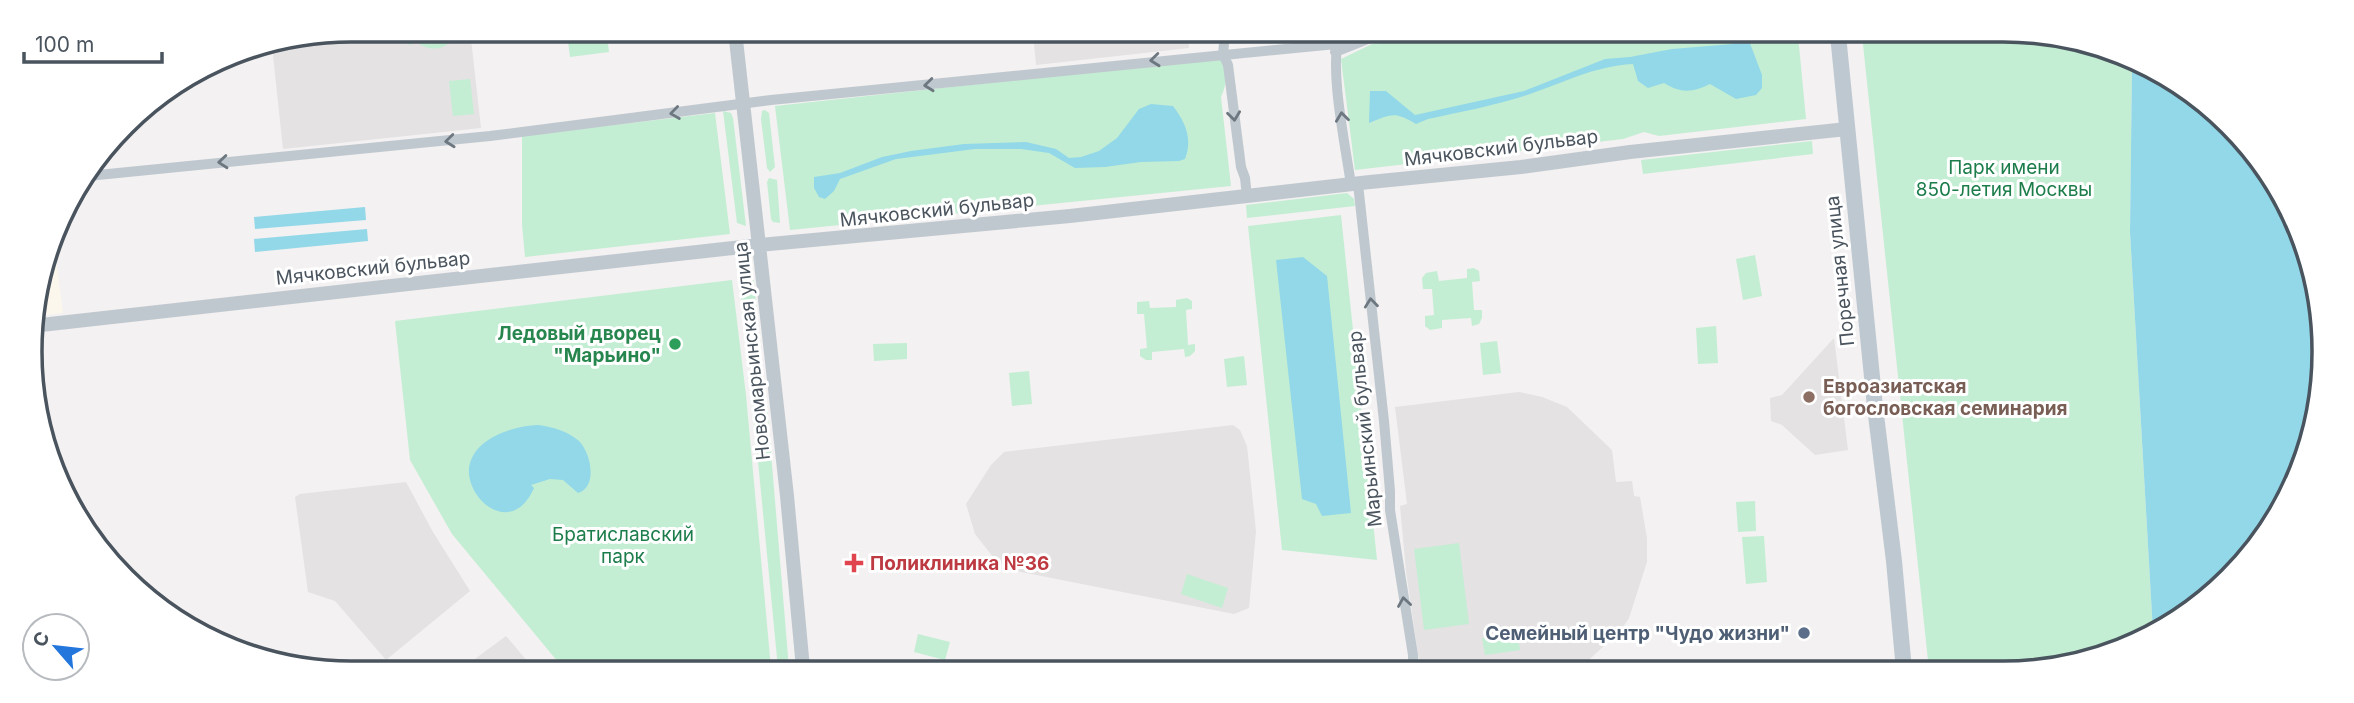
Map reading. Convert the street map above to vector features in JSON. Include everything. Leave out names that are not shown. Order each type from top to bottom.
[{"type":"main road","name":"Поречная улица","points":[[1839,42],[1903,661]]},
{"type":"street","name":"Новомарьинская улица","points":[[736,42],[760,245],[802,661]]},
{"type":"street","points":[[1224,42],[1223,54],[1228,65],[1247,197]]},
{"type":"street","points":[[98,175],[389,148],[743,104],[1337,43]]},
{"type":"street","name":"Марьинский бульвар","points":[[1337,43],[1384,421],[1390,510],[1413,661]]},
{"type":"street","name":"Мячковский бульвар","points":[[44,325],[760,245],[966,228],[1847,129]]},
{"type":"shaded area","points":[[471,42],[481,128],[283,149],[273,53],[331,43]]},
{"type":"shaded area","points":[[1034,42],[1189,42],[1189,48],[1036,65]]},
{"type":"shaded area","points":[[56,260],[63,313],[45,315]]},
{"type":"shaded area","name":"Евроазиатская богословская семинария","points":[[1834,338],[1848,450],[1815,455],[1782,425],[1771,421],[1770,398],[1782,395]]},
{"type":"shaded area","points":[[1519,392],[1567,407],[1612,450],[1616,482],[1632,481],[1634,496],[1640,497],[1647,538],[1647,562],[1629,618],[1621,630],[1588,661],[1419,661],[1406,571],[1400,506],[1407,504],[1395,407]]},
{"type":"shaded area","points":[[1233,425],[1240,430],[1247,446],[1256,531],[1249,608],[1234,614],[1016,571],[997,562],[975,534],[966,504],[991,465],[1004,452]]},
{"type":"shaded area","points":[[406,482],[470,591],[386,660],[335,601],[308,592],[295,497],[300,494]]},
{"type":"shaded area","points":[[506,636],[527,661],[472,661]]},
{"type":"green space","points":[[417,42],[451,42],[432,49]]},
{"type":"green space","points":[[568,42],[608,42],[609,52],[570,57]]},
{"type":"green space","points":[[1799,42],[1806,119],[1659,136],[1644,132],[1623,139],[1355,170],[1341,59],[1372,44]]},
{"type":"green space","name":"Парк имени 850-летия Москвы","points":[[1863,42],[2002,42],[2063,48],[2102,58],[2132,71],[2130,232],[2152,622],[2102,645],[2063,655],[2002,661],[1928,661]]},
{"type":"green space","points":[[1220,58],[1225,73],[1221,97],[1231,186],[790,230],[775,106]]},
{"type":"green space","points":[[470,79],[474,114],[453,116],[449,81]]},
{"type":"green space","points":[[723,111],[731,113],[733,118],[746,226],[737,223]]},
{"type":"green space","points":[[762,111],[769,113],[775,167],[770,172],[767,168],[761,119]]},
{"type":"green space","points":[[715,113],[730,234],[525,257],[522,224],[522,136]]},
{"type":"green space","points":[[1812,141],[1813,154],[1643,174],[1641,160]]},
{"type":"green space","points":[[769,178],[777,180],[780,223],[771,219],[767,182]]},
{"type":"green space","points":[[1347,193],[1354,199],[1355,206],[1247,218],[1246,205]]},
{"type":"green space","points":[[1341,215],[1377,560],[1282,550],[1248,226]]},
{"type":"green space","points":[[1755,255],[1762,296],[1743,300],[1736,259]]},
{"type":"green space","points":[[1474,268],[1479,271],[1480,281],[1472,282],[1474,310],[1482,310],[1479,324],[1472,326],[1471,318],[1442,320],[1442,328],[1430,330],[1425,326],[1425,316],[1434,315],[1432,289],[1423,289],[1422,278],[1426,273],[1437,271],[1439,281],[1467,278],[1467,269]]},
{"type":"green space","points":[[751,278],[754,281],[757,313],[754,314],[755,326],[743,316],[739,279]]},
{"type":"green space","name":"Братиславский парк","points":[[732,280],[746,395],[770,661],[557,661],[452,534],[410,460],[395,321]]},
{"type":"green space","points":[[1187,298],[1192,301],[1192,309],[1186,310],[1188,345],[1195,344],[1195,351],[1185,357],[1184,349],[1152,352],[1152,360],[1140,356],[1140,349],[1147,348],[1144,314],[1137,314],[1137,302],[1149,301],[1150,308],[1176,307],[1176,300]]},
{"type":"green space","points":[[1716,326],[1718,363],[1698,364],[1696,328]]},
{"type":"green space","points":[[1497,341],[1501,373],[1483,375],[1480,343]]},
{"type":"green space","points":[[907,343],[907,359],[874,361],[873,344]]},
{"type":"green space","points":[[1244,356],[1247,385],[1227,387],[1224,359]]},
{"type":"green space","points":[[1029,371],[1032,404],[1012,406],[1009,373]]},
{"type":"green space","points":[[752,399],[761,399],[767,405],[788,661],[777,661]]},
{"type":"green space","points":[[1755,501],[1756,531],[1738,532],[1736,502]]},
{"type":"green space","points":[[1764,536],[1767,582],[1746,584],[1742,537]]},
{"type":"green space","points":[[1459,543],[1469,624],[1424,630],[1414,549]]},
{"type":"green space","points":[[1187,574],[1228,588],[1222,608],[1181,594]]},
{"type":"green space","points":[[1517,632],[1520,650],[1485,655],[1482,638]]},
{"type":"green space","points":[[918,634],[950,642],[945,660],[914,652]]},
{"type":"water","points":[[1750,42],[1762,75],[1762,88],[1756,95],[1736,99],[1710,84],[1692,90],[1675,89],[1664,83],[1648,88],[1638,81],[1633,64],[1618,65],[1512,100],[1416,124],[1393,115],[1369,123],[1370,91],[1386,91],[1415,115],[1524,91],[1605,59],[1672,49]]},
{"type":"water","points":[[2132,71],[2157,83],[2207,119],[2235,147],[2260,180],[2280,215],[2296,252],[2306,291],[2311,331],[2311,372],[2306,412],[2296,451],[2271,506],[2235,556],[2207,584],[2152,622],[2130,232]]},
{"type":"water","points":[[1151,104],[1173,106],[1181,118],[1188,137],[1185,159],[1075,168],[1049,153],[1021,149],[975,149],[896,159],[840,179],[834,191],[825,199],[819,197],[814,188],[814,177],[840,173],[882,157],[964,144],[1026,142],[1056,149],[1069,158],[1081,157],[1099,151],[1117,138],[1139,109]]},
{"type":"water","points":[[365,207],[366,220],[255,229],[254,217]]},
{"type":"water","points":[[367,229],[368,241],[255,252],[254,239]]},
{"type":"water","points":[[1303,257],[1327,276],[1351,513],[1322,516],[1316,504],[1302,499],[1276,260]]},
{"type":"water","points":[[538,425],[560,430],[579,441],[589,461],[588,484],[578,493],[563,480],[550,479],[531,485],[534,488],[525,503],[514,510],[503,512],[492,509],[482,502],[470,480],[472,458],[486,441],[506,431]]},
{"type":"place","name":"Ледовый дворец \"Марьино\"","points":[[675,344]]},
{"type":"place","name":"Евроазиатская богословская семинария","points":[[1809,397]]},
{"type":"place","name":"Поликлиника №36","points":[[854,563]]},
{"type":"place","name":"Семейный центр \"Чудо жизни\"","points":[[1804,633]]}]
